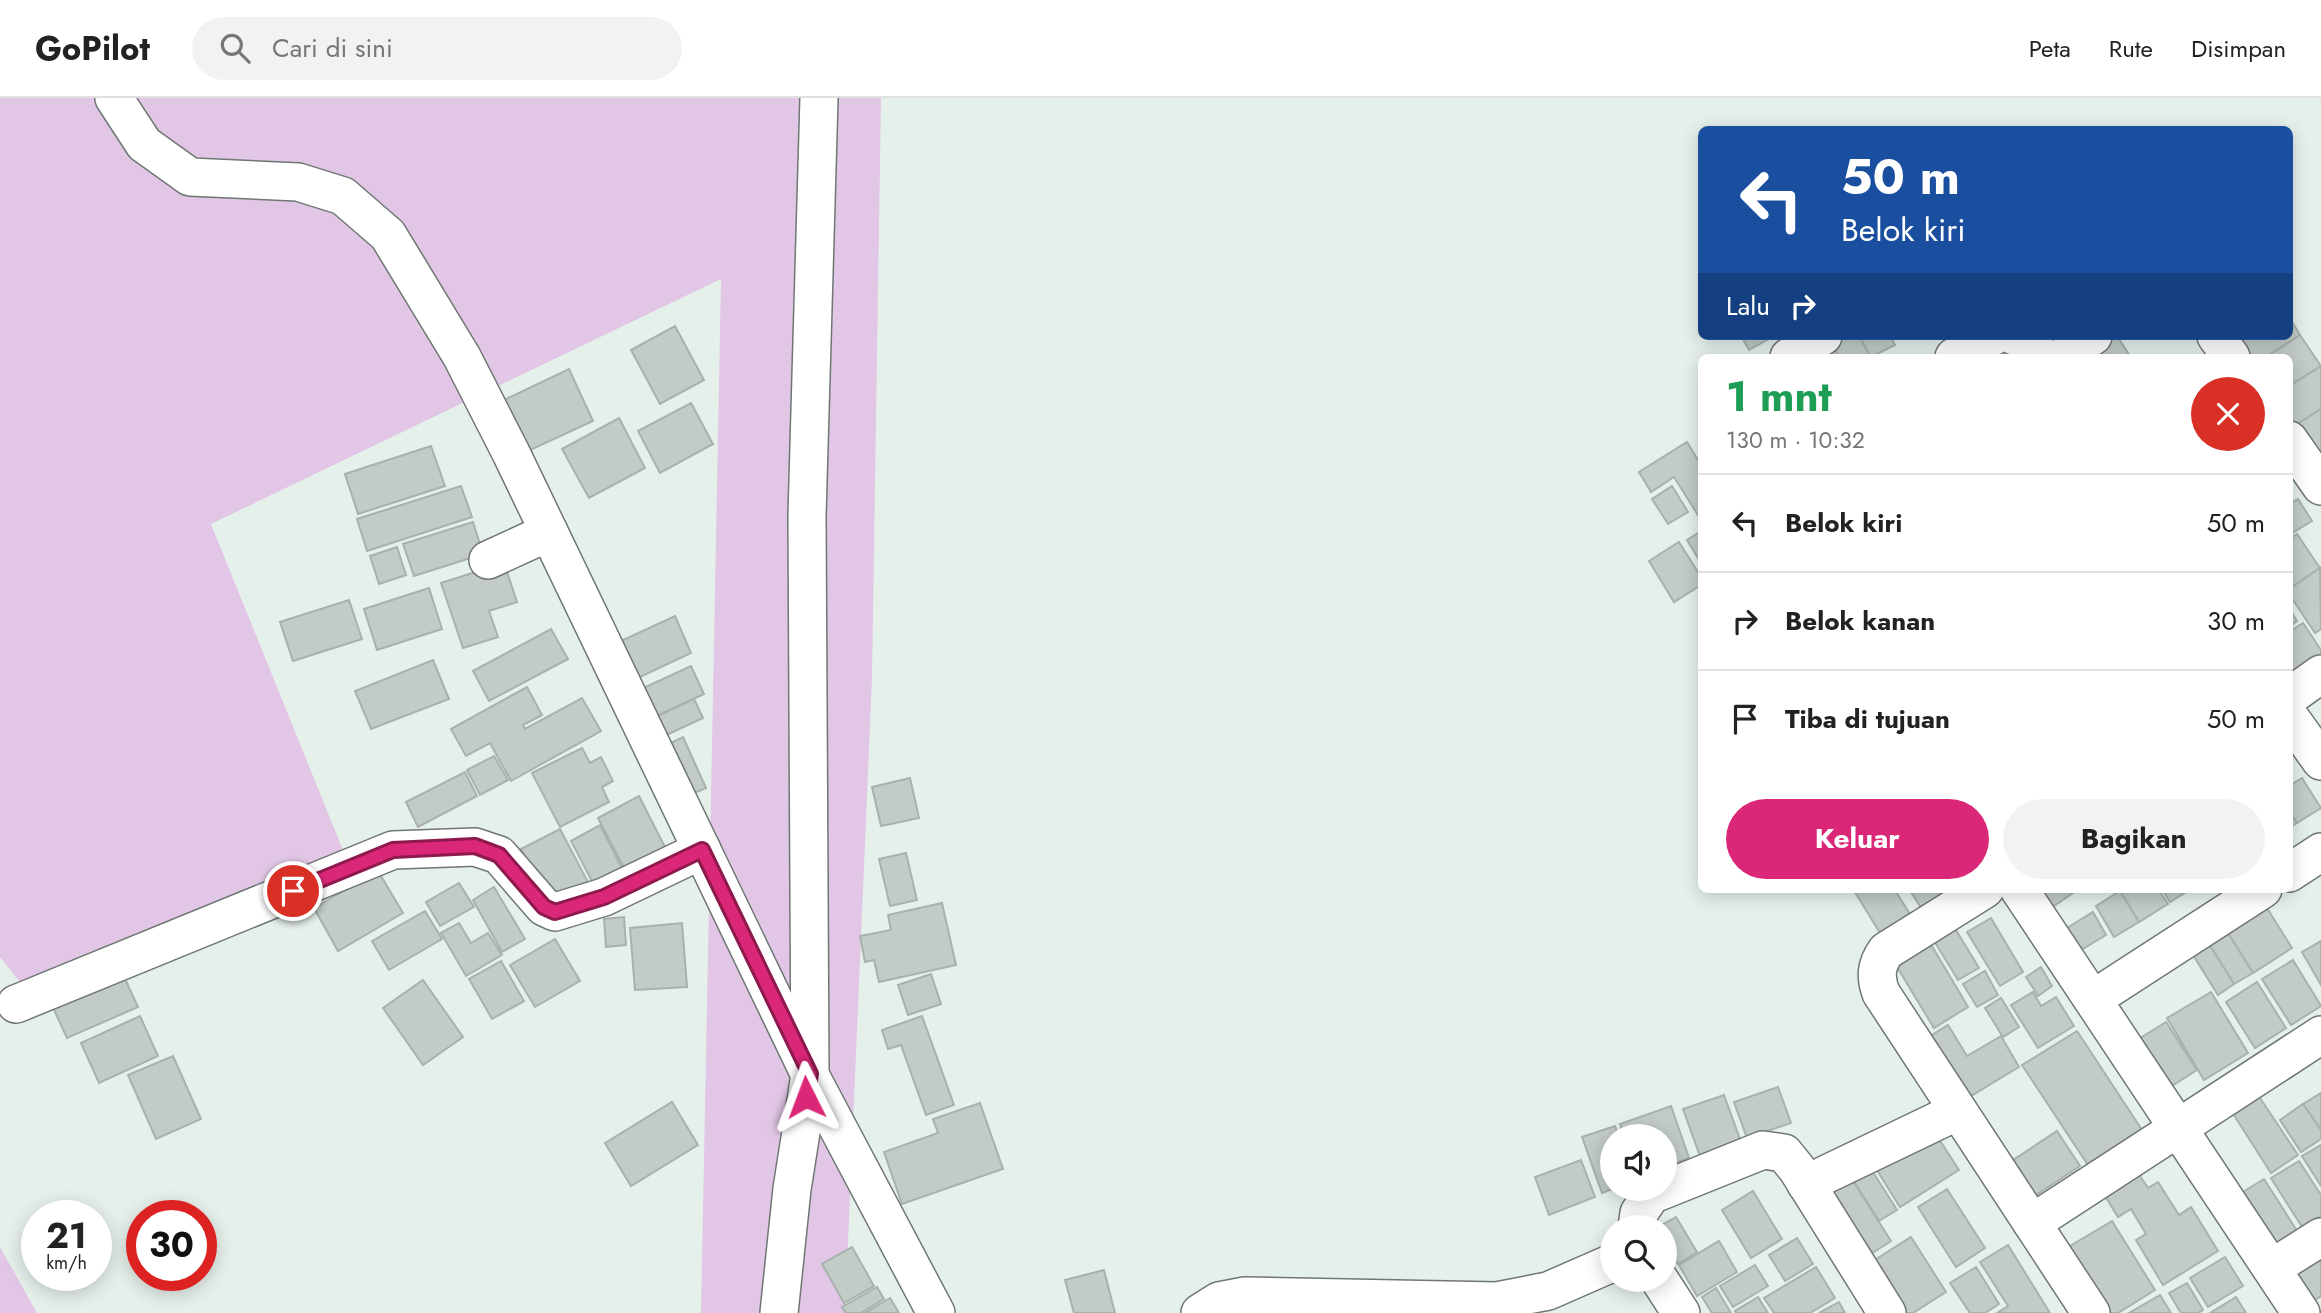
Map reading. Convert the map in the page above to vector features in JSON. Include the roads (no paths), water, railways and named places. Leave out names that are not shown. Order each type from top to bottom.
[{"type":"street","points":[[114,98],[144,144],[190,177],[298,182],[343,196],[388,235],[462,357],[810,1074],[936,1313]]},
{"type":"street","points":[[779,1313],[792,1189],[810,1074],[807,516],[819,98]]},
{"type":"street","points":[[1794,354],[1817,340]]},
{"type":"street","points":[[1960,354],[1986,340]]},
{"type":"street","points":[[2026,340],[2040,354]]},
{"type":"street","points":[[2066,354],[2087,340]]},
{"type":"street","points":[[2293,446],[2321,486]]},
{"type":"street","points":[[488,561],[549,532]]},
{"type":"street","points":[[2293,694],[2321,674]]},
{"type":"street","points":[[2293,722],[2321,761]]},
{"type":"street","points":[[16,1004],[393,850],[475,846],[499,855],[544,907],[555,912],[604,897],[702,850]]},
{"type":"street","points":[[2293,870],[2321,852]]},
{"type":"street","points":[[1979,893],[1886,951],[1878,961],[1881,993],[2091,1313]]},
{"type":"street","points":[[2023,893],[2301,1313]]},
{"type":"street","points":[[2093,999],[2257,893]]},
{"type":"street","points":[[2032,1223],[2321,1035]]},
{"type":"street","points":[[1806,1184],[1958,1111]]},
{"type":"street","points":[[1639,1215],[1651,1195],[1763,1150],[1784,1153],[1887,1313]]},
{"type":"street","points":[[792,1189],[812,1172],[824,1168],[846,1170],[865,1181]]},
{"type":"street","points":[[2272,1268],[2321,1237]]},
{"type":"street","points":[[1200,1313],[1219,1301],[1245,1296],[1497,1301],[1548,1291],[1600,1268]]},
{"type":"street","points":[[1667,1292],[1681,1313]]}]
